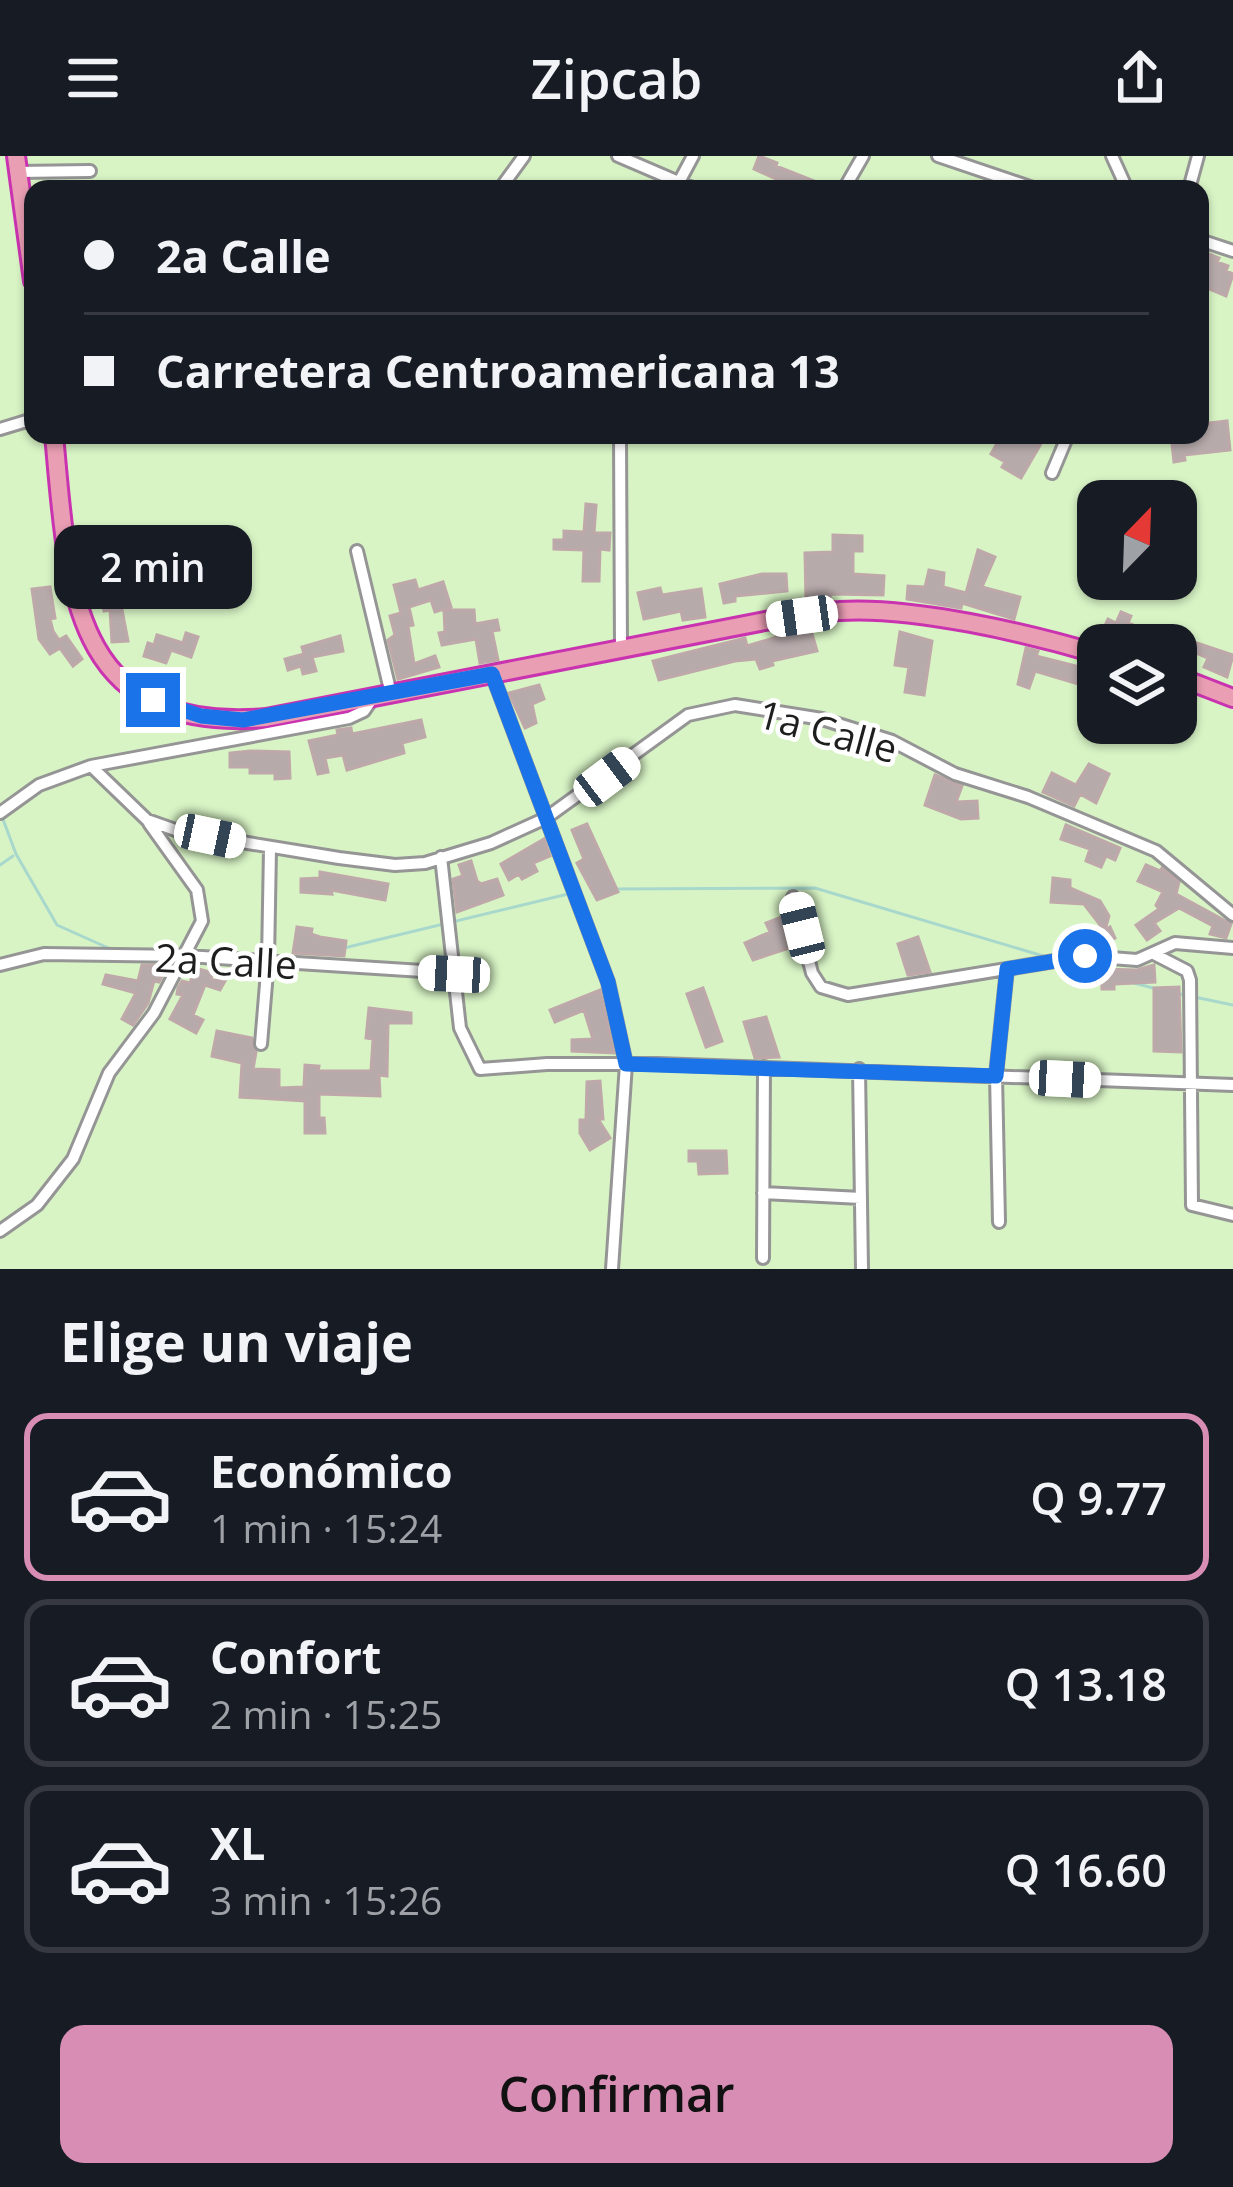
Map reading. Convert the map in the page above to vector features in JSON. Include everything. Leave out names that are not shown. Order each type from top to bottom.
[{"type":"highway","points":[[17,164],[24,215]]},
{"type":"highway","points":[[55,444],[74,602],[94,648],[131,687],[176,710],[224,720],[266,718],[840,610],[940,619],[1077,648]]},
{"type":"highway","points":[[1197,684],[1233,698]]},
{"type":"street","points":[[618,156],[669,180]]},
{"type":"street","points":[[938,156],[999,180]]},
{"type":"street","points":[[17,164],[90,171]]},
{"type":"street","points":[[618,444],[621,649]]},
{"type":"street","points":[[1052,473],[1064,444]]},
{"type":"street","points":[[2,806],[39,785],[91,766],[349,718],[364,711],[382,696],[357,551]]},
{"type":"street","points":[[492,674],[608,982],[626,1064],[612,1269]]},
{"type":"street","name":"1a Calle","points":[[91,766],[147,820],[181,832],[394,865],[490,843],[546,818],[688,715],[735,705],[822,719],[892,741],[955,774],[1028,797],[1156,851],[1233,915]]},
{"type":"street","points":[[0,1231],[37,1205],[74,1159],[109,1072],[154,1013],[202,921],[197,890],[147,820]]},
{"type":"street","points":[[261,1044],[270,849]]},
{"type":"street","points":[[441,857],[460,1028],[480,1069],[764,1066],[1233,1085]]},
{"type":"street","points":[[794,897],[812,973],[821,987],[848,995],[1085,956],[1137,960],[1174,943],[1233,948]]},
{"type":"street","points":[[1154,954],[1187,971],[1190,980],[1192,1205],[1233,1215]]},
{"type":"street","name":"2a Calle","points":[[0,965],[44,955],[187,956],[454,974]]},
{"type":"street","points":[[999,1222],[996,1076],[1007,969]]},
{"type":"street","points":[[763,1258],[764,1066]]},
{"type":"street","points":[[859,1069],[862,1269]]},
{"type":"street","points":[[763,1193],[861,1198]]},
{"type":"green space","points":[[0,156],[1233,156],[1233,1269],[0,1269]]},
{"type":"building","points":[[759,156],[811,180],[778,180],[754,169]]},
{"type":"building","points":[[1209,254],[1233,274],[1226,296],[1209,289]]},
{"type":"building","points":[[1227,421],[1230,450],[1184,455],[1185,460],[1174,462],[1172,444],[1209,444],[1209,423]]},
{"type":"building","points":[[997,444],[1041,444],[1021,478],[991,454]]},
{"type":"building","points":[[586,504],[596,505],[594,533],[610,533],[609,550],[600,549],[599,581],[583,581],[584,550],[554,549],[554,540],[564,540],[564,531],[584,532]]},
{"type":"building","points":[[833,535],[862,536],[862,551],[853,551],[853,574],[884,576],[883,595],[830,594],[830,599],[806,601],[805,553],[833,552]]},
{"type":"building","points":[[90,545],[114,555],[112,561],[125,566],[118,582],[83,566]]},
{"type":"building","points":[[978,550],[995,557],[982,587],[1020,597],[1014,619],[962,603],[961,608],[907,599],[908,586],[925,587],[929,570],[944,573],[943,587],[966,593]]},
{"type":"building","points":[[786,574],[787,591],[735,596],[735,601],[724,603],[720,584]]},
{"type":"building","points":[[415,580],[418,590],[443,582],[451,607],[435,612],[431,600],[409,607],[414,664],[435,656],[439,667],[398,679],[388,640],[395,635],[390,616],[401,613],[394,585]]},
{"type":"building","points":[[50,587],[53,631],[59,640],[66,636],[82,659],[73,666],[60,648],[50,654],[39,639],[32,589]]},
{"type":"building","points":[[660,588],[662,595],[701,589],[705,617],[683,620],[681,611],[644,619],[638,593]]},
{"type":"building","points":[[118,589],[128,641],[112,642],[110,610],[104,611],[99,593]]},
{"type":"building","points":[[444,610],[474,610],[475,624],[497,620],[499,630],[492,631],[498,660],[480,663],[476,639],[442,645],[439,633],[445,632]]},
{"type":"building","points":[[1121,612],[1131,616],[1131,624],[1106,624],[1108,619],[1116,623]]},
{"type":"building","points":[[810,627],[817,651],[772,661],[773,665],[760,669],[756,659],[735,661],[659,680],[653,661],[745,638],[747,646],[777,637],[775,632]]},
{"type":"building","points":[[900,632],[932,641],[924,695],[905,692],[909,667],[895,665]]},
{"type":"building","points":[[186,633],[198,637],[191,657],[171,650],[166,663],[144,656],[157,635],[183,643]]},
{"type":"building","points":[[340,636],[343,651],[312,657],[316,671],[303,674],[301,666],[288,670],[285,659],[304,654],[302,647]]},
{"type":"building","points":[[1197,643],[1233,655],[1227,677],[1204,667],[1208,658],[1197,653]]},
{"type":"building","points":[[1026,648],[1038,651],[1036,656],[1077,666],[1077,684],[1035,671],[1029,688],[1018,684]]},
{"type":"building","points":[[539,685],[544,699],[532,704],[536,723],[525,728],[509,693]]},
{"type":"building","points":[[421,720],[425,737],[402,743],[404,753],[347,770],[343,755],[325,758],[328,772],[318,774],[309,741],[338,735],[337,730],[351,728],[352,734]]},
{"type":"building","points":[[289,752],[290,778],[275,779],[275,773],[230,767],[230,753]]},
{"type":"building","points":[[1089,764],[1109,774],[1096,803],[1080,794],[1074,806],[1043,792],[1052,773],[1076,785]]},
{"type":"building","points":[[935,775],[962,786],[956,802],[977,801],[978,818],[961,819],[925,805]]},
{"type":"building","points":[[587,824],[618,892],[597,900],[577,863],[584,859],[572,830]]},
{"type":"building","points":[[1066,825],[1120,848],[1115,860],[1106,856],[1101,867],[1086,861],[1090,849],[1061,839]]},
{"type":"building","points":[[544,839],[550,856],[533,863],[537,871],[509,880],[501,864]]},
{"type":"building","points":[[471,861],[477,881],[497,879],[503,895],[457,912],[453,879],[463,876],[459,865]]},
{"type":"building","points":[[1146,865],[1162,868],[1179,882],[1176,894],[1231,924],[1226,938],[1210,934],[1213,926],[1179,908],[1154,923],[1160,931],[1147,940],[1136,925],[1159,909],[1156,905],[1163,892],[1138,881]]},
{"type":"building","points":[[320,872],[388,884],[385,900],[331,890],[332,894],[301,892],[301,879],[320,878]]},
{"type":"building","points":[[1053,878],[1070,880],[1070,888],[1100,901],[1109,916],[1105,930],[1110,927],[1115,938],[1103,944],[1098,933],[1104,930],[1084,904],[1051,902]]},
{"type":"building","points":[[784,916],[795,946],[753,960],[745,943],[770,932],[766,923]]},
{"type":"building","points":[[297,927],[346,941],[344,956],[293,953]]},
{"type":"building","points":[[918,937],[930,972],[908,975],[898,944]]},
{"type":"building","points":[[142,965],[168,965],[159,982],[154,981],[148,1003],[133,1025],[122,1019],[136,993],[103,984],[106,975],[138,981]]},
{"type":"building","points":[[1154,965],[1155,982],[1102,989],[1101,969],[1137,970]]},
{"type":"building","points":[[195,968],[213,973],[211,980],[225,981],[220,990],[205,985],[193,1015],[203,1020],[196,1033],[170,1019],[183,995],[177,994],[178,988],[182,981],[190,983]]},
{"type":"building","points":[[1179,987],[1181,1052],[1154,1051],[1154,988]]},
{"type":"building","points":[[703,988],[722,1041],[706,1047],[687,994]]},
{"type":"building","points":[[600,990],[614,1053],[572,1051],[572,1040],[593,1039],[584,1010],[555,1022],[550,1010]]},
{"type":"building","points":[[369,1008],[411,1013],[411,1023],[388,1023],[387,1076],[379,1075],[380,1096],[319,1094],[319,1118],[324,1118],[325,1133],[305,1133],[305,1101],[240,1097],[242,1063],[212,1056],[217,1031],[252,1038],[253,1069],[279,1070],[279,1088],[304,1087],[305,1065],[319,1066],[318,1071],[371,1071],[373,1039],[366,1038]]},
{"type":"building","points":[[766,1017],[779,1057],[755,1058],[744,1022]]},
{"type":"building","points":[[600,1081],[603,1119],[598,1119],[610,1138],[590,1150],[580,1133],[580,1120],[586,1120],[587,1082]]},
{"type":"building","points":[[689,1151],[726,1151],[727,1173],[699,1174],[698,1161],[689,1161]]},
{"type":"waterway","points":[[1,814],[16,854],[57,925],[115,951]]},
{"type":"waterway","points":[[0,865],[13,856]]},
{"type":"waterway","points":[[613,889],[815,888],[1050,958]]},
{"type":"waterway","points":[[344,948],[568,894]]},
{"type":"waterway","points":[[1070,964],[1101,974]]},
{"type":"waterway","points":[[209,973],[265,967]]},
{"type":"waterway","points":[[1134,983],[1153,988]]},
{"type":"waterway","points":[[1180,994],[1233,1005]]},
{"type":"route","points":[[153,700],[201,716],[243,720],[492,674],[608,982],[626,1064],[996,1076],[1007,969],[1085,956]]}]
